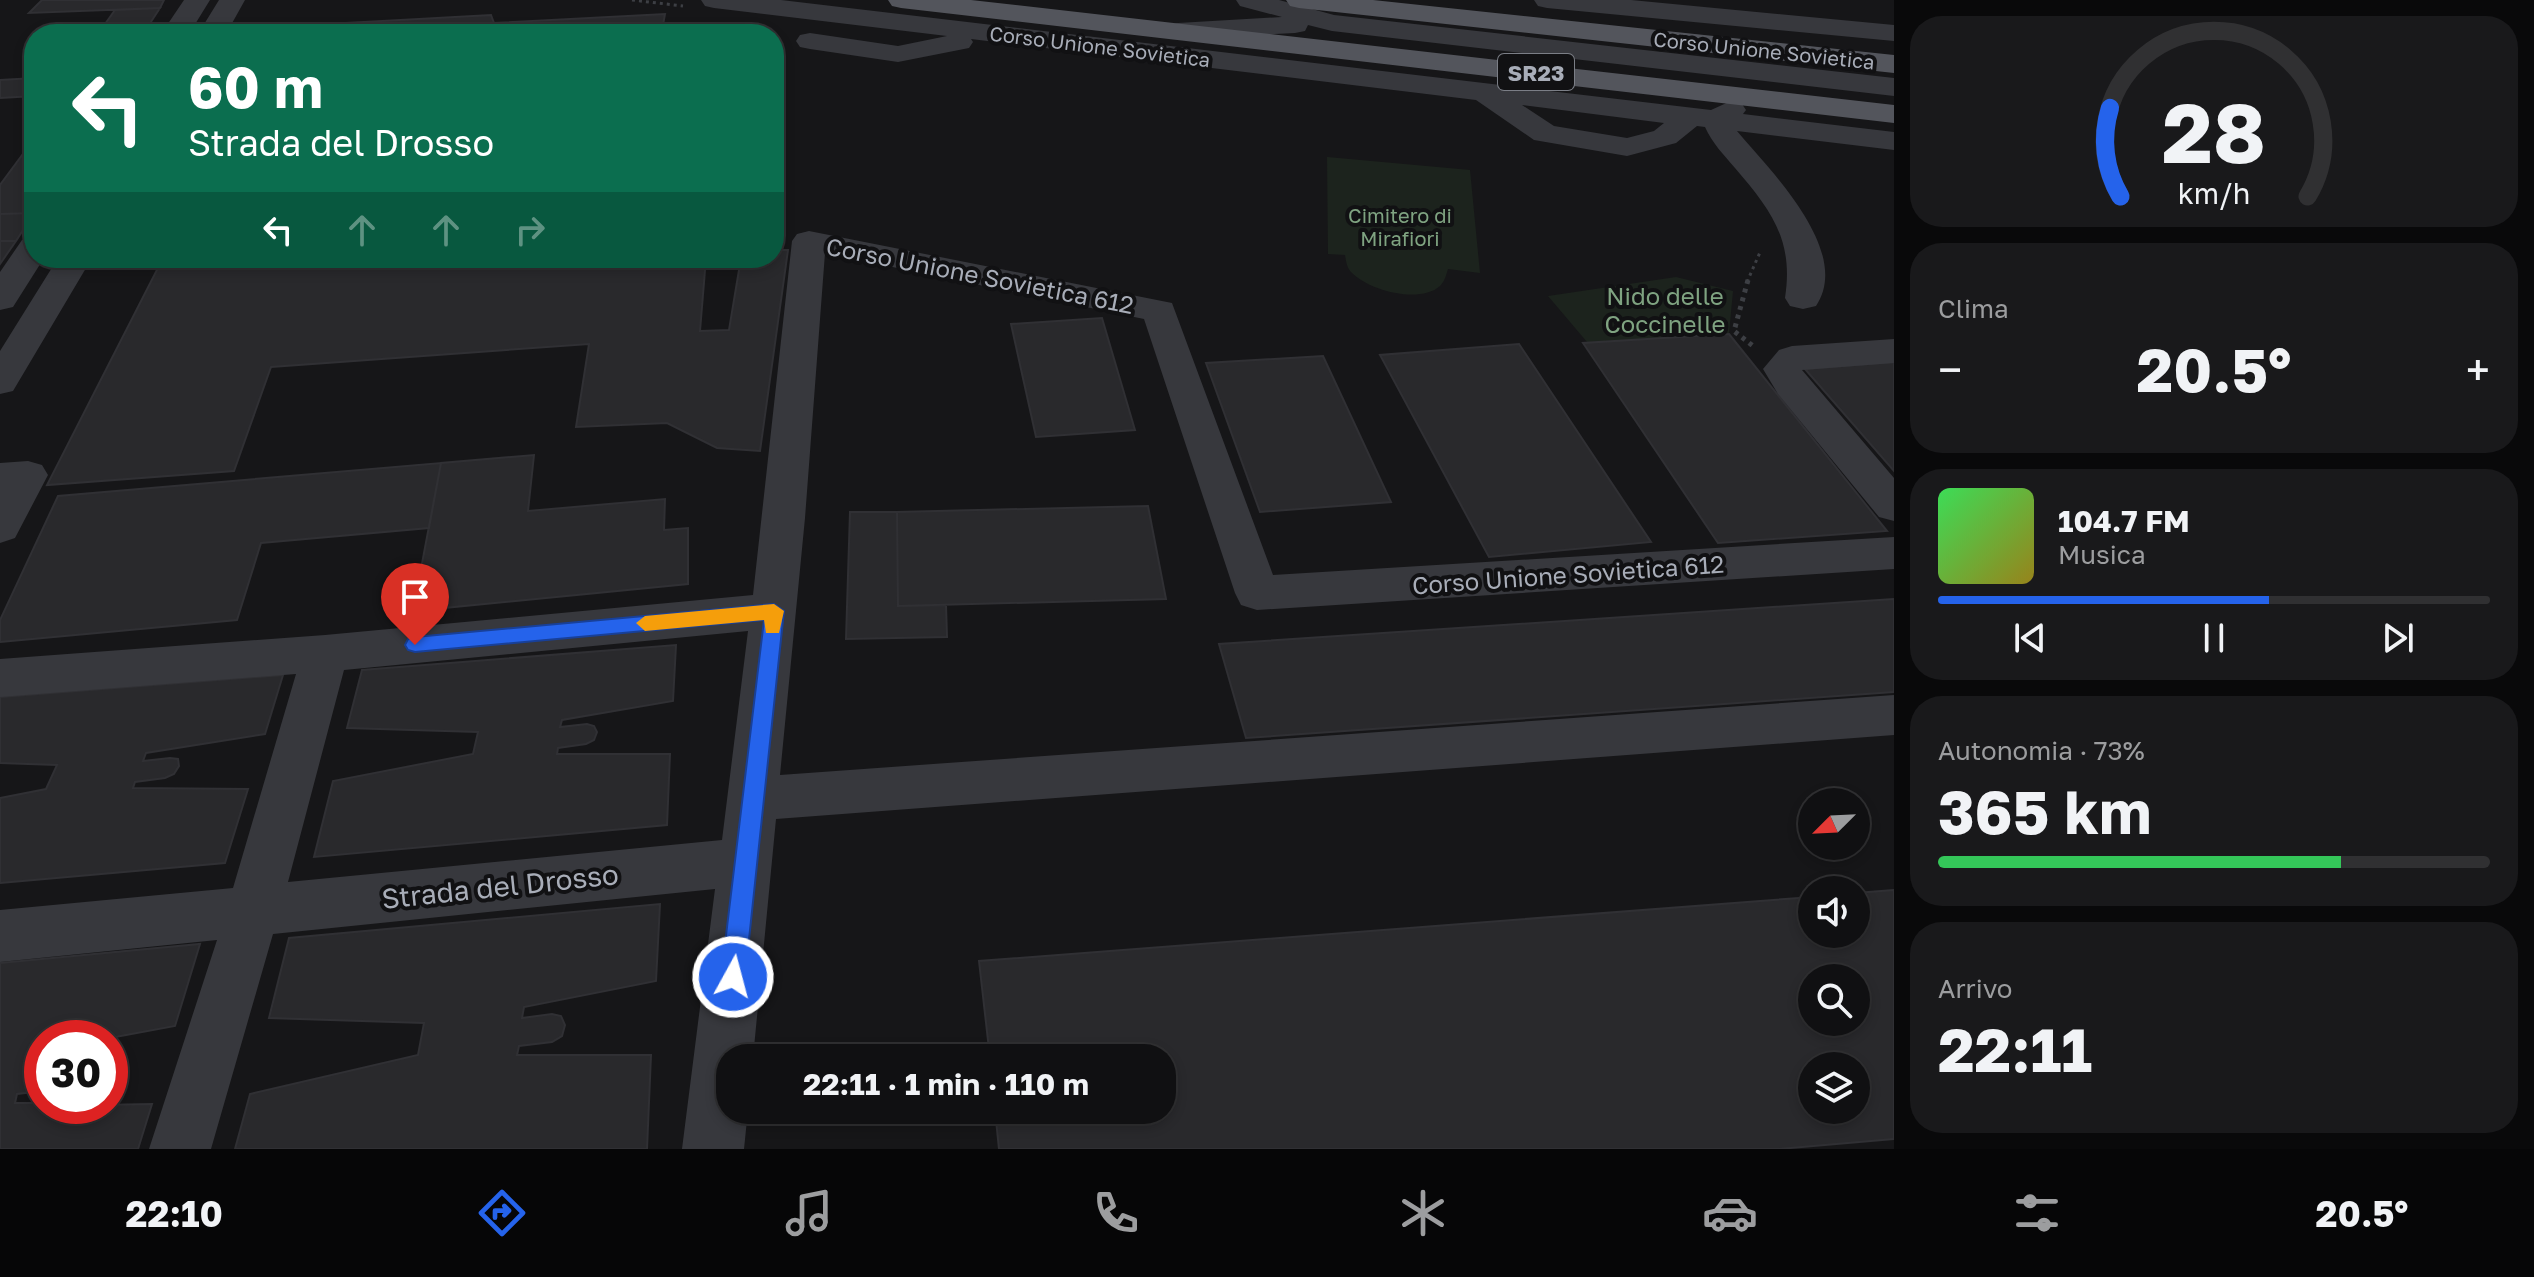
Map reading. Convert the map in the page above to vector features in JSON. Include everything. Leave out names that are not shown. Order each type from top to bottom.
[{"type":"main road","name":"Corso Unione Sovietica","points":[[901,0],[1894,114]]},
{"type":"main road","name":"Corso Unione Sovietica","points":[[1299,0],[1894,64]]},
{"type":"street","points":[[181,24],[197,0]]},
{"type":"street","points":[[218,24],[232,0]]},
{"type":"street","name":"Corso Unione Sovietica","points":[[714,0],[1469,90],[1545,134],[1627,147],[1665,137],[1750,97]]},
{"type":"street","points":[[1249,0],[1332,23]]},
{"type":"street","name":"Corso Unione Sovietica","points":[[1547,0],[1894,33]]},
{"type":"street","points":[[1178,31],[1332,23]]},
{"type":"street","name":"Corso Unione Sovietica","points":[[1332,23],[1894,87]]},
{"type":"street","points":[[1469,90],[1502,68]]},
{"type":"street","points":[[1703,118],[1894,141]]},
{"type":"street","points":[[1703,118],[1723,134],[1794,219],[1802,239],[1808,279],[1803,298]]},
{"type":"street","name":"Corso Unione Sovietica 612","points":[[713,1149],[774,611],[809,241],[1159,311],[1257,593],[1894,553]]},
{"type":"street","points":[[0,299],[24,262]]},
{"type":"street","points":[[4,370],[69,268]]},
{"type":"street","points":[[1894,351],[1792,358],[1782,369],[1894,506]]},
{"type":"street","points":[[0,477],[28,475],[0,527]]},
{"type":"street","points":[[0,678],[325,653],[774,611]]},
{"type":"street","points":[[180,1149],[253,911],[325,653]]},
{"type":"street","points":[[753,799],[1894,715]]},
{"type":"street","name":"Strada del Drosso","points":[[0,936],[746,862]]},
{"type":"path","points":[[1744,290],[1734,331],[1782,369]]},
{"type":"green space","name":"Cimitero di Mirafiori","points":[[1327,157],[1470,170],[1480,273],[1448,269],[1440,286],[1420,294],[1382,290],[1359,279],[1351,272],[1345,255],[1328,254]]},
{"type":"green space","name":"Nido delle Coccinelle","points":[[1676,277],[1733,291],[1729,334],[1587,342],[1548,296]]},
{"type":"building","points":[[42,0],[164,0],[160,8],[29,13]]},
{"type":"building","points":[[160,8],[150,24],[105,24],[115,10]]},
{"type":"building","points":[[665,14],[663,24],[328,24],[491,15],[494,23]]},
{"type":"building","points":[[24,79],[24,97],[0,98],[0,80]]},
{"type":"building","points":[[24,153],[24,213],[0,214],[0,185]]},
{"type":"building","points":[[24,213],[24,229],[16,241],[0,241],[0,214]]},
{"type":"building","points":[[0,241],[16,241],[0,264]]},
{"type":"building","points":[[784,250],[788,250],[760,451],[717,448],[667,423],[576,427],[589,344],[271,367],[234,471],[47,485],[158,268],[705,268],[700,331],[729,330],[739,268],[784,268]]},
{"type":"building","points":[[1102,318],[1135,430],[1036,437],[1011,324]]},
{"type":"building","points":[[1729,334],[1887,531],[1718,543],[1583,343]]},
{"type":"building","points":[[1519,344],[1651,542],[1489,557],[1380,355]]},
{"type":"building","points":[[1323,356],[1391,502],[1260,512],[1206,363]]},
{"type":"building","points":[[1894,362],[1894,471],[1805,369]]},
{"type":"building","points":[[534,455],[528,511],[665,499],[664,530],[688,528],[688,584],[413,611],[441,463]]},
{"type":"building","points":[[441,463],[429,528],[261,543],[237,620],[0,642],[0,620],[58,496]]},
{"type":"building","points":[[1148,506],[1166,599],[898,606],[897,512]]},
{"type":"building","points":[[850,512],[897,512],[898,606],[946,605],[947,637],[846,639]]},
{"type":"building","points":[[1894,599],[1894,692],[1246,738],[1219,644]]},
{"type":"building","points":[[676,645],[673,701],[562,720],[560,727],[587,724],[594,726],[597,732],[594,740],[558,748],[557,754],[670,754],[667,825],[314,857],[333,781],[473,754],[478,732],[347,728],[362,670]]},
{"type":"building","points":[[283,675],[265,734],[146,753],[143,761],[178,759],[179,766],[174,774],[135,782],[133,788],[248,789],[225,863],[0,883],[0,798],[46,789],[57,765],[0,763],[0,697]]},
{"type":"building","points":[[1894,890],[1894,1139],[1779,1149],[999,1149],[996,1124],[1176,1124],[1176,1044],[988,1044],[979,961],[1798,898],[1798,948],[1870,948],[1870,892]]},
{"type":"building","points":[[660,904],[656,981],[524,1007],[522,1018],[552,1014],[561,1016],[565,1025],[562,1036],[552,1042],[519,1046],[517,1055],[651,1055],[647,1149],[235,1149],[250,1094],[418,1055],[424,1023],[269,1018],[289,938]]},
{"type":"building","points":[[200,944],[175,1026],[128,1035],[128,1020],[24,1020],[24,1093],[17,1094],[15,1103],[24,1103],[24,1124],[128,1124],[128,1104],[152,1104],[138,1149],[0,1149],[0,963]]},
{"type":"slow traffic","points":[[645,623],[774,611],[772,628]]},
{"type":"route","points":[[415,645],[774,611],[733,977]]}]
